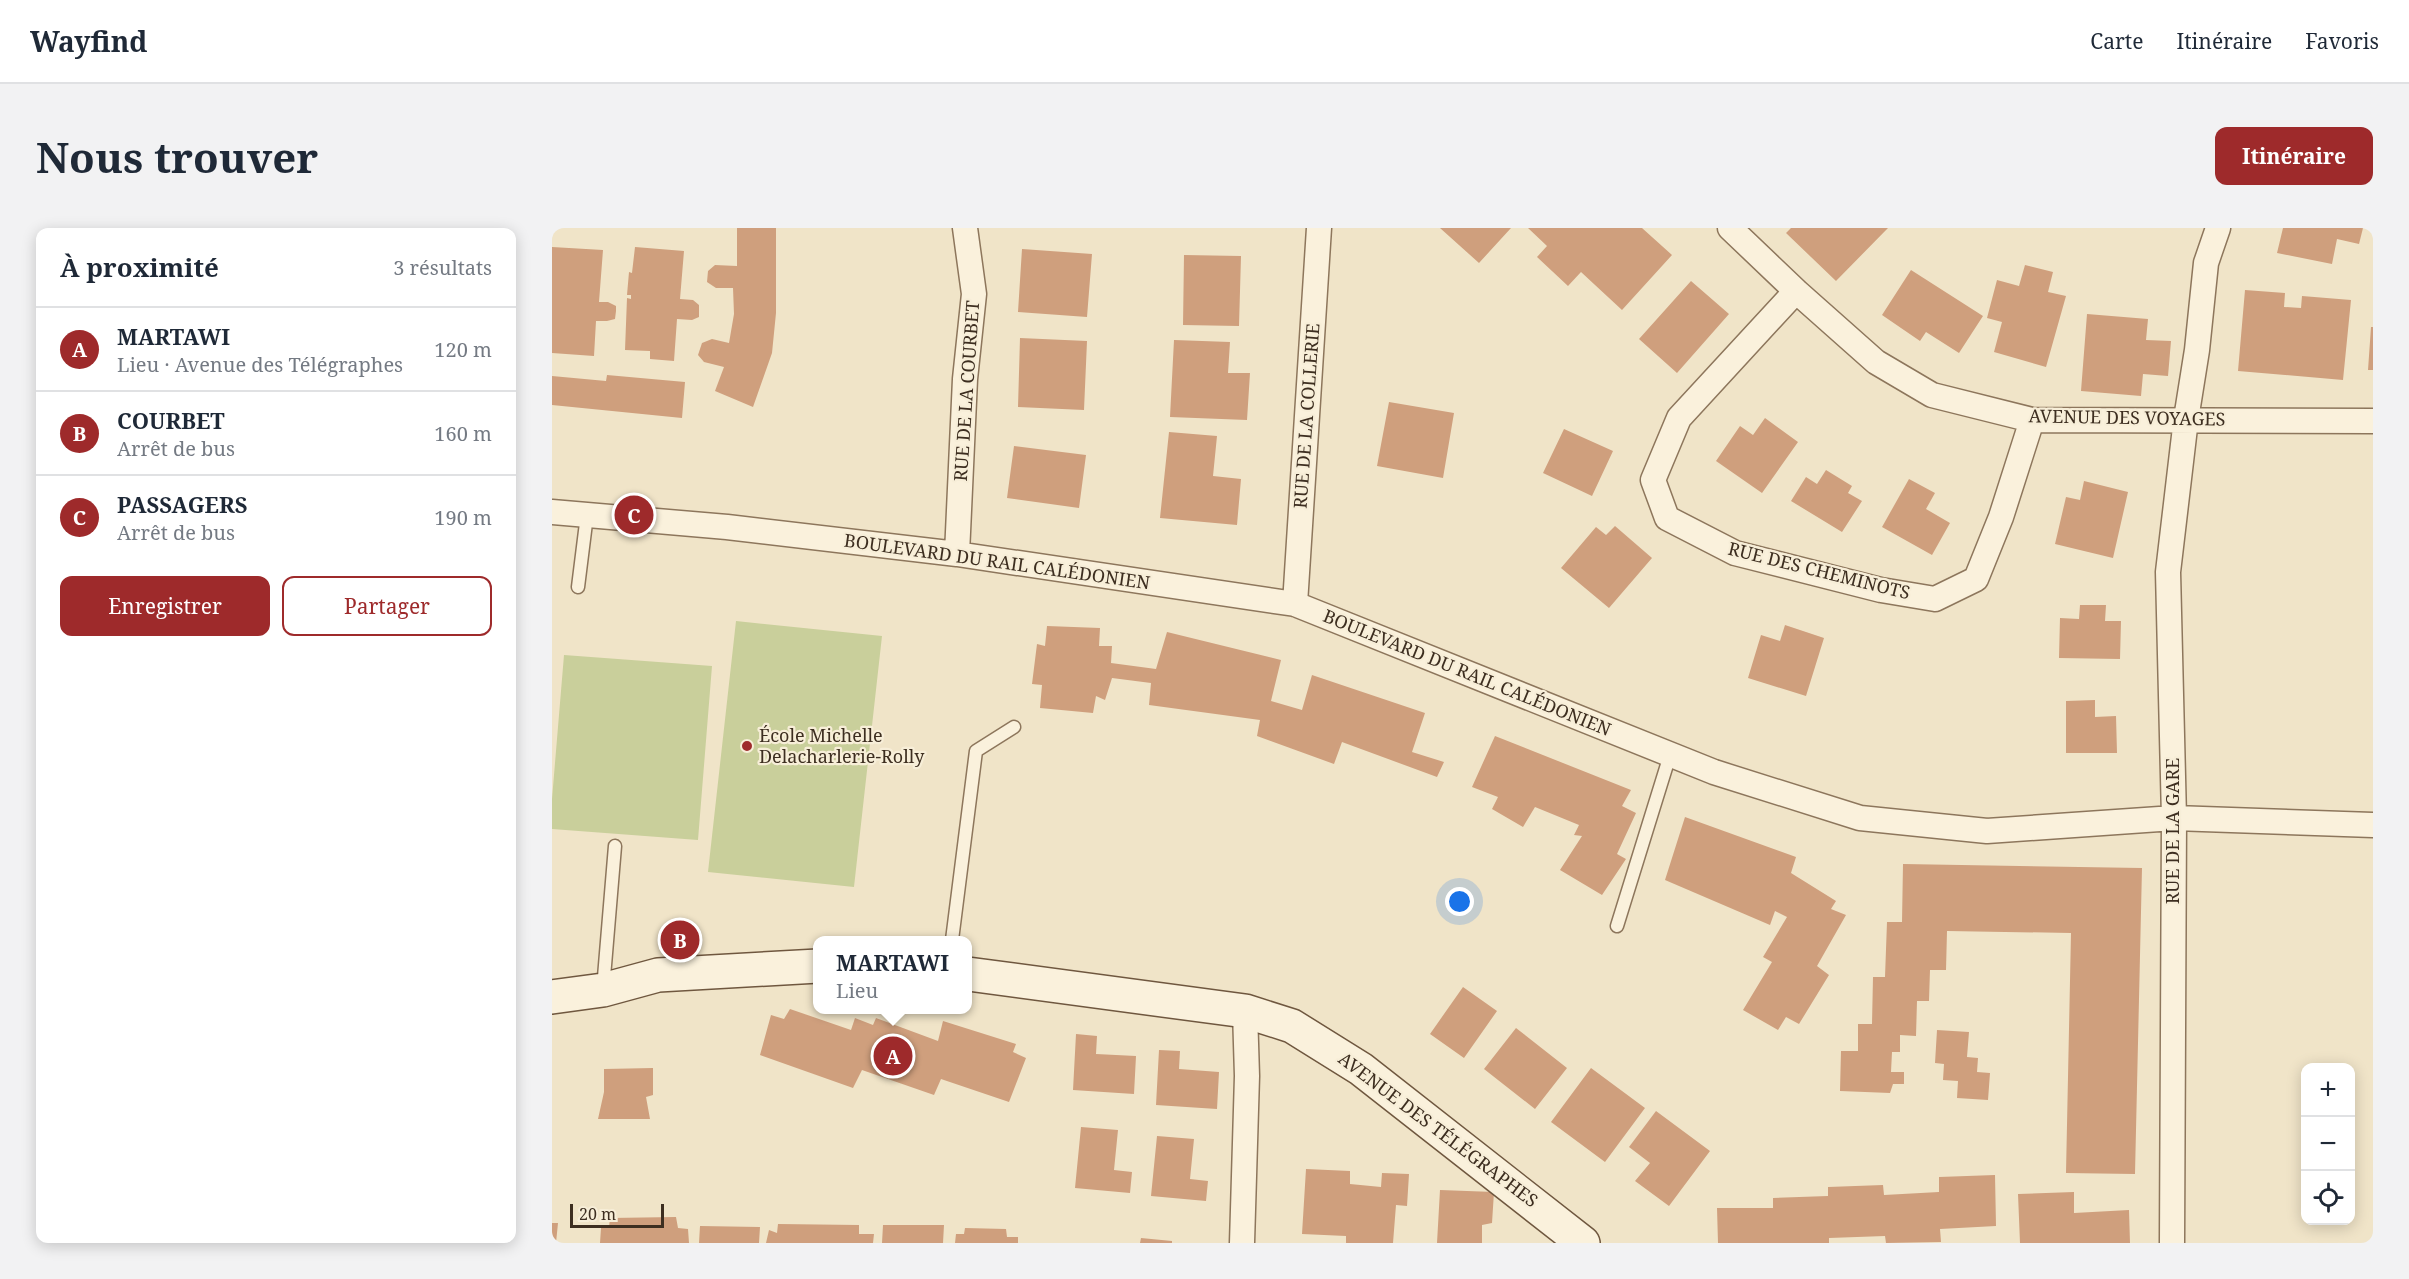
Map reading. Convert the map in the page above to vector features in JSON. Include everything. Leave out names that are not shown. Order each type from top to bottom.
[{"type":"street","name":"RUE DE LA COURBET","points":[[957,554],[964,379],[974,294],[966,228]]},
{"type":"street","name":"RUE DE LA COLLERIE","points":[[1295,604],[1319,228]]},
{"type":"street","name":"AVENUE DES VOYAGES","points":[[1730,228],[1876,362],[1932,395],[2032,420],[2373,421]]},
{"type":"street","name":"RUE DE LA GARE","points":[[2172,1243],[2174,818],[2168,572],[2186,419],[2198,350],[2206,263],[2218,228]]},
{"type":"street","name":"RUE DES CHEMINOTS","points":[[1796,291],[1679,418],[1653,480],[1666,518],[1735,553],[1881,590],[1935,599],[1976,579],[2001,517],[2032,420]]},
{"type":"street","name":"BOULEVARD DU RAIL CALÉDONIEN","points":[[552,512],[727,527],[957,554],[1295,604],[1714,772],[1860,818],[1987,831],[2174,818],[2373,825]]},
{"type":"street","points":[[552,997],[603,990],[658,975],[813,966]]},
{"type":"street","name":"AVENUE DES TÉLÉGRAPHES","points":[[972,975],[1245,1011],[1292,1026],[1360,1069],[1583,1243]]},
{"type":"street","points":[[1242,1243],[1247,1076],[1245,1011]]},
{"type":"lane","points":[[578,587],[587,514]]},
{"type":"lane","points":[[953,936],[976,751],[1014,727]]},
{"type":"lane","points":[[1617,926],[1670,755]]},
{"type":"lane","points":[[603,990],[615,846]]},
{"type":"green space","points":[[736,621],[882,636],[854,887],[708,872]]},
{"type":"green space","points":[[564,655],[712,666],[698,840],[552,829],[552,799]]},
{"type":"building","points":[[737,228],[776,228],[776,313],[772,353],[753,407],[715,391],[724,367],[704,362],[698,355],[702,343],[712,339],[729,343],[734,314],[733,288],[716,288],[707,282],[708,271],[715,265],[737,266]]},
{"type":"building","points":[[1440,228],[1511,228],[1479,263]]},
{"type":"building","points":[[1528,228],[1642,228],[1672,255],[1622,310],[1581,272],[1568,286],[1537,257],[1547,246]]},
{"type":"building","points":[[1791,228],[1888,228],[1836,281],[1786,233]]},
{"type":"building","points":[[2283,228],[2363,228],[2359,244],[2337,239],[2332,264],[2277,253]]},
{"type":"building","points":[[552,247],[603,250],[599,302],[608,302],[616,306],[616,311],[615,319],[596,321],[594,356],[552,353]]},
{"type":"building","points":[[635,247],[684,251],[680,299],[693,300],[699,305],[699,317],[692,320],[677,319],[674,361],[650,359],[650,351],[625,350],[627,298],[631,299],[631,295],[627,295],[629,272],[632,273]]},
{"type":"building","points":[[1022,249],[1092,254],[1087,317],[1018,312]]},
{"type":"building","points":[[1184,255],[1241,256],[1239,326],[1183,325]]},
{"type":"building","points":[[2025,265],[2053,272],[2048,292],[2066,296],[2046,367],[1994,352],[2002,322],[1987,318],[1997,280],[2019,286]]},
{"type":"building","points":[[1911,270],[1983,316],[1959,353],[1926,332],[1920,341],[1882,315]]},
{"type":"building","points":[[1691,281],[1729,314],[1677,373],[1639,339]]},
{"type":"building","points":[[2245,290],[2285,293],[2284,307],[2301,308],[2302,296],[2351,300],[2343,380],[2238,371]]},
{"type":"building","points":[[2087,314],[2148,319],[2146,340],[2171,341],[2168,376],[2143,374],[2141,396],[2081,391]]},
{"type":"building","points":[[2371,327],[2373,327],[2373,370],[2368,370]]},
{"type":"building","points":[[1020,338],[1087,341],[1084,410],[1018,407]]},
{"type":"building","points":[[1174,340],[1230,342],[1228,373],[1250,373],[1247,420],[1170,417]]},
{"type":"building","points":[[607,375],[685,382],[682,418],[552,405],[552,376],[606,381]]},
{"type":"building","points":[[1389,402],[1454,413],[1443,478],[1377,466]]},
{"type":"building","points":[[1765,418],[1798,442],[1762,493],[1716,461],[1740,426],[1753,435]]},
{"type":"building","points":[[1564,429],[1613,451],[1592,496],[1543,473]]},
{"type":"building","points":[[1169,432],[1217,436],[1213,476],[1241,479],[1237,525],[1160,518]]},
{"type":"building","points":[[1014,446],[1086,455],[1079,508],[1007,498]]},
{"type":"building","points":[[1826,470],[1852,486],[1848,493],[1862,501],[1842,532],[1791,501],[1806,477],[1817,484]]},
{"type":"building","points":[[1909,479],[1935,493],[1926,509],[1950,523],[1932,555],[1882,527]]},
{"type":"building","points":[[2084,481],[2128,492],[2113,558],[2055,544],[2066,497],[2080,500]]},
{"type":"building","points":[[1615,526],[1652,558],[1609,608],[1561,568],[1596,527],[1606,535]]},
{"type":"building","points":[[2080,605],[2106,605],[2105,621],[2121,621],[2120,659],[2059,658],[2060,618],[2079,619]]},
{"type":"building","points":[[1785,625],[1824,638],[1806,696],[1748,678],[1761,635],[1780,641]]},
{"type":"building","points":[[1047,626],[1100,628],[1099,646],[1112,646],[1111,663],[1156,669],[1167,632],[1281,660],[1271,701],[1302,710],[1312,675],[1425,713],[1412,752],[1444,762],[1437,777],[1342,742],[1334,764],[1257,736],[1260,720],[1149,705],[1151,683],[1112,678],[1105,700],[1096,696],[1093,713],[1040,708],[1042,685],[1032,684],[1037,644],[1045,646]]},
{"type":"building","points":[[2095,700],[2095,717],[2116,716],[2117,753],[2066,753],[2066,701]]},
{"type":"building","points":[[1495,736],[1631,790],[1622,806],[1636,813],[1617,854],[1626,859],[1602,895],[1560,870],[1582,836],[1574,835],[1579,825],[1535,807],[1523,827],[1492,809],[1498,797],[1472,787]]},
{"type":"building","points":[[1685,817],[1796,857],[1791,873],[1836,901],[1831,909],[1846,915],[1817,966],[1829,975],[1799,1024],[1786,1017],[1778,1030],[1743,1010],[1772,962],[1763,957],[1787,917],[1775,911],[1770,925],[1665,880]]},
{"type":"building","points":[[1903,864],[2142,868],[2135,1174],[2066,1173],[2071,933],[1947,931],[1946,970],[1930,970],[1929,1001],[1917,1001],[1916,1036],[1900,1035],[1900,1052],[1892,1052],[1891,1072],[1904,1072],[1904,1084],[1893,1084],[1890,1093],[1840,1091],[1841,1051],[1858,1051],[1858,1024],[1872,1024],[1873,977],[1885,977],[1887,922],[1902,922]]},
{"type":"building","points":[[1463,987],[1497,1011],[1464,1058],[1430,1034]]},
{"type":"building","points":[[790,1009],[851,1030],[855,1018],[873,1025],[876,1018],[938,1041],[943,1021],[1016,1044],[1013,1052],[1026,1058],[1009,1102],[941,1079],[934,1095],[862,1070],[853,1088],[760,1055],[771,1015],[784,1019]]},
{"type":"building","points":[[1516,1028],[1567,1068],[1535,1109],[1484,1069]]},
{"type":"building","points":[[1937,1030],[1969,1032],[1967,1057],[1978,1058],[1977,1072],[1990,1073],[1988,1100],[1957,1098],[1958,1081],[1943,1080],[1944,1064],[1935,1063]]},
{"type":"building","points":[[1076,1034],[1097,1036],[1096,1054],[1136,1056],[1134,1094],[1073,1090]]},
{"type":"building","points":[[1159,1050],[1180,1051],[1179,1069],[1219,1072],[1217,1109],[1156,1105]]},
{"type":"building","points":[[653,1068],[653,1095],[646,1097],[650,1119],[598,1119],[604,1092],[604,1069]]},
{"type":"building","points":[[1591,1068],[1645,1108],[1605,1162],[1551,1122]]},
{"type":"building","points":[[1656,1111],[1710,1151],[1669,1206],[1635,1181],[1650,1163],[1629,1147]]},
{"type":"building","points":[[1081,1127],[1118,1130],[1114,1170],[1132,1172],[1130,1193],[1075,1188]]},
{"type":"building","points":[[1157,1136],[1194,1139],[1190,1179],[1208,1181],[1206,1201],[1151,1196]]},
{"type":"building","points":[[1306,1169],[1350,1171],[1350,1184],[1381,1187],[1382,1173],[1409,1174],[1407,1206],[1396,1205],[1393,1243],[1346,1243],[1346,1236],[1302,1234]]},
{"type":"building","points":[[1995,1175],[1996,1226],[1940,1229],[1941,1242],[1886,1243],[1885,1236],[1829,1238],[1829,1243],[1718,1243],[1717,1208],[1773,1208],[1773,1198],[1828,1196],[1828,1187],[1883,1185],[1884,1195],[1939,1192],[1939,1177]]},
{"type":"building","points":[[1440,1190],[1494,1192],[1492,1223],[1482,1225],[1482,1243],[1437,1243]]},
{"type":"building","points":[[2074,1192],[2074,1213],[2129,1210],[2130,1243],[2020,1243],[2018,1194]]},
{"type":"building","points":[[676,1217],[678,1228],[688,1229],[689,1243],[600,1243],[601,1228],[609,1227],[610,1218]]},
{"type":"building","points":[[552,1223],[558,1223],[556,1243],[552,1243]]},
{"type":"building","points":[[778,1224],[859,1225],[859,1234],[874,1234],[873,1243],[766,1243],[769,1230],[777,1233]]},
{"type":"building","points":[[883,1225],[944,1225],[943,1243],[882,1243]]},
{"type":"building","points":[[700,1226],[760,1227],[759,1243],[699,1243]]},
{"type":"building","points":[[965,1228],[1006,1229],[1007,1237],[1018,1237],[1018,1243],[955,1243],[956,1234],[964,1234]]},
{"type":"building","points":[[1141,1238],[1172,1241],[1172,1243],[1140,1243]]},
{"type":"place","name":"PASSAGERS","points":[[634,515]]},
{"type":"place","name":"École Michelle Delacharlerie-Rolly","points":[[747,746]]},
{"type":"place","name":"COURBET","points":[[680,940]]},
{"type":"place","name":"MARTAWI","points":[[893,1056]]}]
